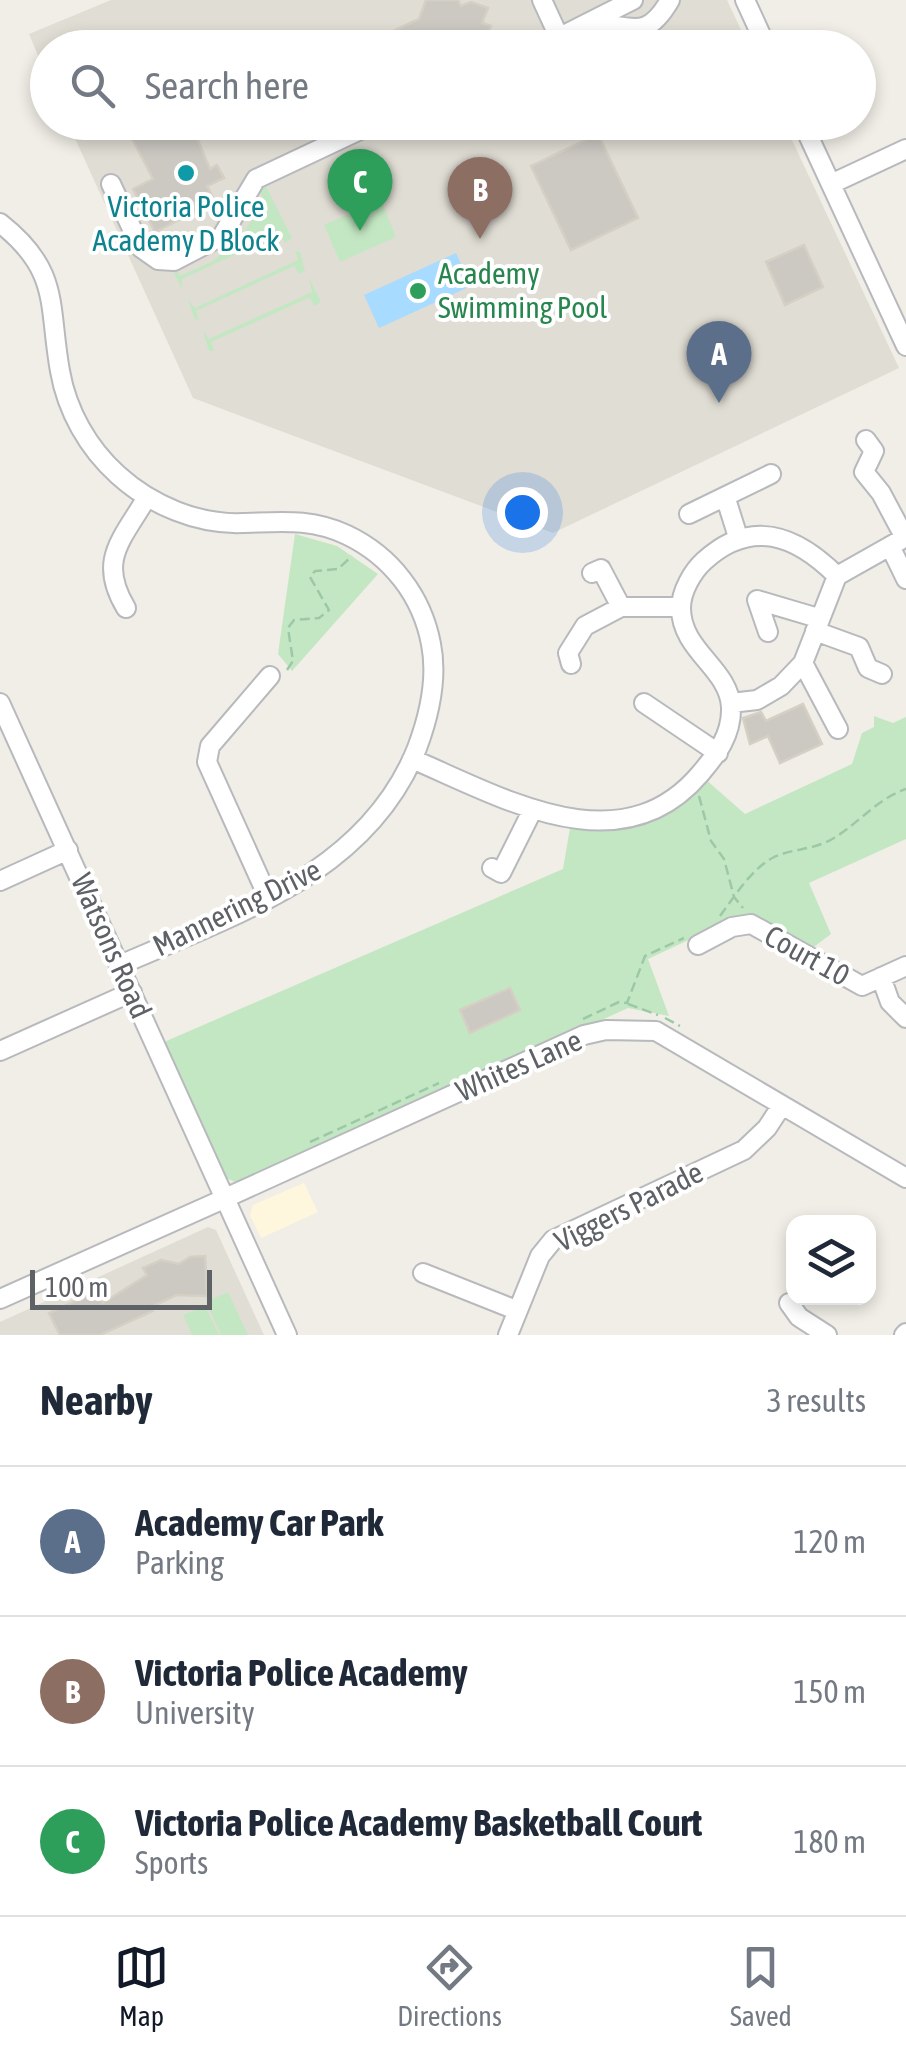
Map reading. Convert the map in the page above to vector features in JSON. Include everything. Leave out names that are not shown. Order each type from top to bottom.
[{"type":"street","points":[[542,0],[555,30]]},
{"type":"street","points":[[588,24],[638,30],[649,26],[670,0]]},
{"type":"street","points":[[745,0],[759,30]]},
{"type":"street","points":[[576,30],[627,3]]},
{"type":"street","points":[[620,26],[627,3]]},
{"type":"street","points":[[110,184],[140,248],[158,260],[174,261],[222,236],[256,179],[339,140]]},
{"type":"street","points":[[810,140],[906,346]]},
{"type":"street","points":[[831,184],[906,149]]},
{"type":"street","name":"Mannering Drive","points":[[0,223],[30,254],[49,287],[60,372],[78,424],[108,466],[147,497],[206,520],[321,524],[361,542],[392,567],[422,612],[432,651],[430,702],[412,759],[384,808],[345,851],[310,876],[268,898],[120,965]]},
{"type":"street","points":[[866,440],[874,452],[864,472],[881,492],[900,540],[906,579]]},
{"type":"street","points":[[688,514],[726,499],[770,474]]},
{"type":"street","points":[[126,608],[112,584],[111,561],[147,497]]},
{"type":"street","points":[[726,499],[738,537]]},
{"type":"street","points":[[412,759],[533,809],[594,822],[657,811],[695,780],[718,754],[730,730],[731,704],[721,678],[698,655],[686,633],[681,606],[696,568],[738,537],[768,536],[793,542],[819,558],[837,576]]},
{"type":"street","points":[[731,704],[757,700],[782,686],[803,663],[837,576],[900,540]]},
{"type":"street","points":[[592,573],[601,568],[620,607]]},
{"type":"street","points":[[768,632],[757,600],[859,647],[868,668],[882,674]]},
{"type":"street","points":[[571,664],[568,653],[585,626],[620,607],[681,606]]},
{"type":"street","points":[[803,663],[838,729]]},
{"type":"street","points":[[268,898],[207,762],[210,746],[279,673]]},
{"type":"street","points":[[644,703],[718,754]]},
{"type":"street","name":"Watsons Road","points":[[0,704],[287,1335]]},
{"type":"street","points":[[492,868],[501,873],[533,809]]},
{"type":"street","points":[[0,881],[68,850]]},
{"type":"street","name":"Court 10","points":[[696,939],[751,924],[862,986],[881,977]]},
{"type":"street","points":[[906,966],[881,977],[890,1002],[906,1018]]},
{"type":"street","points":[[0,1051],[132,992]]},
{"type":"street","name":"Whites Lane","points":[[0,1300],[584,1036],[606,1030],[656,1030],[906,1178]]},
{"type":"street","name":"Viggers Parade","points":[[508,1335],[540,1256],[553,1240],[744,1150],[767,1128],[782,1105]]},
{"type":"street","points":[[423,1273],[516,1310]]},
{"type":"street","points":[[791,1305],[799,1317],[827,1335]]},
{"type":"path","points":[[279,673],[293,661],[288,628],[294,620],[319,618],[329,610],[310,577],[315,570],[338,569],[354,552]]},
{"type":"path","points":[[695,780],[711,841],[724,859],[734,897],[751,924]]},
{"type":"path","points":[[711,926],[773,858],[826,842],[885,796],[906,788]]},
{"type":"path","points":[[578,1021],[619,1002],[626,1004],[645,956],[696,939]]},
{"type":"path","points":[[307,1143],[448,1080]]},
{"type":"shaded area","points":[[111,0],[727,0],[741,30],[39,30]]},
{"type":"shaded area","points":[[76,140],[792,140],[899,368],[553,533],[193,398]]},
{"type":"shaded area","points":[[304,1183],[318,1212],[261,1238],[250,1215],[253,1205]]},
{"type":"shaded area","points":[[208,1227],[216,1230],[264,1335],[0,1335],[0,1322]]},
{"type":"green space","points":[[265,184],[292,238],[285,243],[280,234],[182,279],[182,289],[172,269],[175,266],[180,276],[213,261],[237,241],[231,235],[235,228],[244,233],[263,197],[256,188]]},
{"type":"green space","points":[[381,200],[396,237],[340,262],[324,225]]},
{"type":"green space","points":[[295,251],[300,252],[305,271],[299,274],[294,266],[196,311],[199,319],[195,320],[188,300],[195,308],[298,260]]},
{"type":"green space","points":[[309,278],[321,302],[314,306],[310,298],[306,299],[211,342],[214,351],[209,351],[203,331],[209,339],[312,292]]},
{"type":"green space","points":[[295,534],[337,546],[378,574],[292,671],[278,654]]},
{"type":"green space","points":[[874,716],[893,723],[906,717],[906,839],[809,883],[831,934],[811,949],[756,916],[729,921],[648,959],[669,1016],[628,1008],[240,1184],[221,1176],[164,1042],[563,869],[570,828],[634,821],[704,778],[745,814],[852,764],[862,733],[874,727]]},
{"type":"green space","points":[[228,1292],[248,1335],[221,1335],[206,1302]]},
{"type":"green space","points":[[205,1306],[219,1335],[192,1335],[183,1315]]},
{"type":"water","name":"Academy Swimming Pool","points":[[456,253],[471,286],[379,328],[364,295]]},
{"type":"building","points":[[426,0],[458,0],[461,6],[471,2],[488,8],[482,23],[491,26],[489,30],[395,30],[419,19]]},
{"type":"building","name":"Victoria Police Academy D Block","points":[[133,140],[198,140],[210,169],[217,165],[224,178],[207,186],[215,201],[155,232],[133,189],[153,179]]},
{"type":"building","points":[[585,140],[601,140],[638,218],[571,250],[531,166]]},
{"type":"building","points":[[804,245],[823,287],[785,305],[766,262]]},
{"type":"building","points":[[803,704],[822,744],[780,763],[768,736],[750,744],[743,718],[761,712],[766,721]]},
{"type":"building","points":[[510,988],[520,1010],[470,1033],[460,1010]]},
{"type":"building","points":[[205,1256],[207,1296],[176,1295],[151,1307],[153,1311],[100,1335],[60,1335],[49,1313],[98,1291],[103,1303],[147,1275],[143,1268],[161,1260],[179,1264],[190,1257]]},
{"type":"place","name":"Victoria Police Academy D Block","points":[[186,173]]},
{"type":"place","name":"Victoria Police Academy Basketball Court","points":[[360,231]]},
{"type":"place","name":"Victoria Police Academy","points":[[480,239]]},
{"type":"place","name":"Academy Swimming Pool","points":[[418,291]]},
{"type":"place","name":"Academy Car Park","points":[[719,403]]}]
